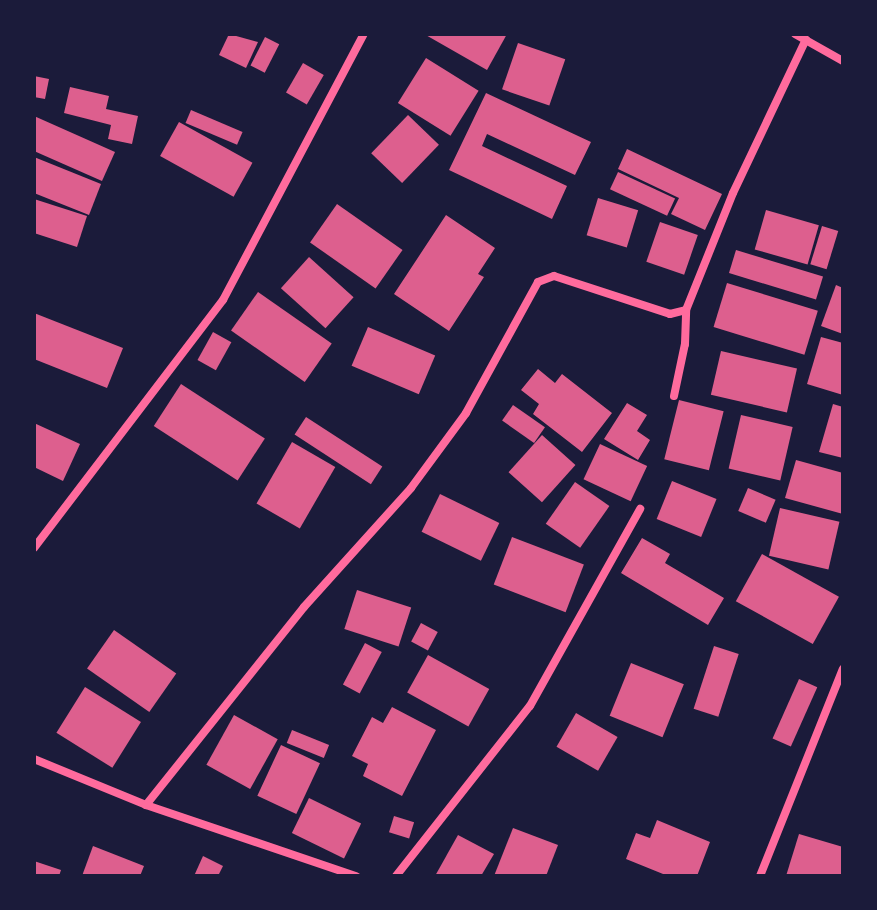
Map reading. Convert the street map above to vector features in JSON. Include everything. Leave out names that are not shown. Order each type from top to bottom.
[{"type":"street","points":[[34,548],[223,300],[364,34]]},
{"type":"street","points":[[795,34],[843,61]]},
{"type":"street","points":[[674,396],[685,344],[686,310],[733,193],[806,39]]},
{"type":"street","points":[[146,805],[304,607],[411,488],[466,413],[538,282],[554,276],[670,314],[686,310]]},
{"type":"street","points":[[396,876],[530,706],[640,509]]},
{"type":"street","points":[[760,876],[843,669]]},
{"type":"street","points":[[34,759],[330,874],[356,876]]},
{"type":"building","points":[[229,34],[258,42],[246,68],[219,55]]},
{"type":"building","points":[[424,34],[507,34],[487,70]]},
{"type":"building","points":[[265,37],[279,44],[265,73],[250,66]]},
{"type":"building","points":[[518,43],[565,59],[549,106],[502,89]]},
{"type":"building","points":[[426,58],[479,91],[450,136],[398,103]]},
{"type":"building","points":[[303,63],[324,75],[307,104],[286,92]]},
{"type":"building","points":[[34,76],[49,79],[45,99],[34,97]]},
{"type":"building","points":[[70,87],[109,96],[106,109],[138,116],[132,144],[108,139],[111,125],[64,113]]},
{"type":"building","points":[[486,93],[591,142],[575,175],[487,134],[482,146],[567,186],[552,219],[449,170]]},
{"type":"building","points":[[191,110],[243,132],[237,145],[186,123]]},
{"type":"building","points":[[408,115],[439,145],[402,183],[371,153]]},
{"type":"building","points":[[34,116],[115,152],[102,181],[34,151]]},
{"type":"building","points":[[179,122],[252,163],[234,197],[160,156]]},
{"type":"building","points":[[627,149],[722,194],[705,230],[671,214],[679,198],[618,169]]},
{"type":"building","points":[[34,157],[101,184],[89,215],[34,193]]},
{"type":"building","points":[[618,172],[675,199],[667,216],[610,189]]},
{"type":"building","points":[[598,198],[638,210],[627,248],[587,235]]},
{"type":"building","points":[[34,199],[87,216],[77,247],[34,233]]},
{"type":"building","points":[[337,204],[403,250],[376,288],[310,243]]},
{"type":"building","points":[[766,210],[819,225],[808,265],[755,249]]},
{"type":"building","points":[[446,215],[495,248],[478,274],[484,277],[449,331],[394,294]]},
{"type":"building","points":[[660,222],[698,235],[684,275],[646,262]]},
{"type":"building","points":[[822,226],[838,231],[827,269],[810,264]]},
{"type":"building","points":[[736,250],[823,277],[816,300],[729,273]]},
{"type":"building","points":[[309,257],[354,297],[325,328],[281,288]]},
{"type":"building","points":[[727,283],[818,311],[804,355],[714,327]]},
{"type":"building","points":[[836,285],[843,288],[843,334],[821,326]]},
{"type":"building","points":[[258,292],[332,344],[305,382],[231,331]]},
{"type":"building","points":[[34,313],[123,348],[107,388],[34,359]]},
{"type":"building","points":[[368,327],[435,356],[419,394],[352,366]]},
{"type":"building","points":[[213,332],[231,342],[216,370],[197,360]]},
{"type":"building","points":[[821,337],[843,343],[843,395],[807,384]]},
{"type":"building","points":[[721,351],[797,369],[787,412],[711,395]]},
{"type":"building","points":[[538,369],[555,383],[562,374],[612,413],[582,452],[533,414],[539,404],[521,390]]},
{"type":"building","points":[[181,384],[265,438],[238,480],[154,426]]},
{"type":"building","points":[[679,400],[724,411],[709,470],[664,459]]},
{"type":"building","points":[[627,403],[647,415],[637,431],[650,440],[638,460],[604,439]]},
{"type":"building","points":[[833,404],[843,407],[843,458],[819,452]]},
{"type":"building","points":[[513,405],[545,427],[534,443],[502,421]]},
{"type":"building","points":[[741,415],[793,427],[780,481],[729,469]]},
{"type":"building","points":[[306,417],[382,467],[371,484],[295,435]]},
{"type":"building","points":[[34,423],[80,444],[63,481],[34,467]]},
{"type":"building","points":[[542,435],[575,465],[542,502],[509,472]]},
{"type":"building","points":[[292,442],[335,467],[300,528],[256,503]]},
{"type":"building","points":[[600,444],[647,466],[631,501],[584,479]]},
{"type":"building","points":[[796,460],[843,473],[843,514],[785,498]]},
{"type":"building","points":[[672,481],[717,499],[701,537],[657,519]]},
{"type":"building","points":[[575,482],[609,506],[580,548],[546,524]]},
{"type":"building","points":[[748,488],[776,500],[766,523],[738,511]]},
{"type":"building","points":[[440,494],[499,523],[481,561],[422,532]]},
{"type":"building","points":[[780,508],[839,522],[828,569],[769,556]]},
{"type":"building","points":[[512,537],[584,565],[566,612],[494,585]]},
{"type":"building","points":[[642,538],[670,554],[665,563],[724,598],[708,625],[621,573]]},
{"type":"building","points":[[762,554],[839,597],[813,644],[736,601]]},
{"type":"building","points":[[357,590],[411,608],[399,647],[344,629]]},
{"type":"building","points":[[421,623],[438,632],[428,650],[411,642]]},
{"type":"building","points":[[114,630],[176,674],[149,712],[87,669]]},
{"type":"building","points":[[365,643],[382,652],[360,693],[343,684]]},
{"type":"building","points":[[714,646],[739,654],[718,717],[694,709]]},
{"type":"building","points":[[428,655],[489,689],[468,727],[407,693]]},
{"type":"building","points":[[631,663],[684,684],[662,737],[610,716]]},
{"type":"building","points":[[799,679],[817,687],[791,747],[773,738]]},
{"type":"building","points":[[85,687],[141,722],[112,768],[56,733]]},
{"type":"building","points":[[392,707],[436,730],[402,796],[363,776],[368,764],[352,756],[372,717],[383,723]]},
{"type":"building","points":[[576,713],[618,737],[598,771],[556,747]]},
{"type":"building","points":[[234,715],[278,739],[250,789],[206,765]]},
{"type":"building","points":[[292,730],[329,745],[324,758],[287,743]]},
{"type":"building","points":[[281,745],[320,763],[296,814],[257,796]]},
{"type":"building","points":[[309,798],[361,823],[344,858],[292,833]]},
{"type":"building","points":[[394,816],[414,822],[409,838],[389,832]]},
{"type":"building","points":[[657,820],[710,842],[697,876],[668,876],[626,859],[636,833],[650,838]]},
{"type":"building","points":[[513,828],[558,845],[546,876],[494,876]]},
{"type":"building","points":[[799,834],[843,847],[843,876],[786,876]]},
{"type":"building","points":[[458,835],[494,854],[481,876],[435,876]]},
{"type":"building","points":[[93,846],[144,866],[140,876],[82,876]]},
{"type":"building","points":[[203,856],[223,866],[218,876],[194,876]]},
{"type":"building","points":[[34,861],[61,870],[59,876],[34,876]]}]
